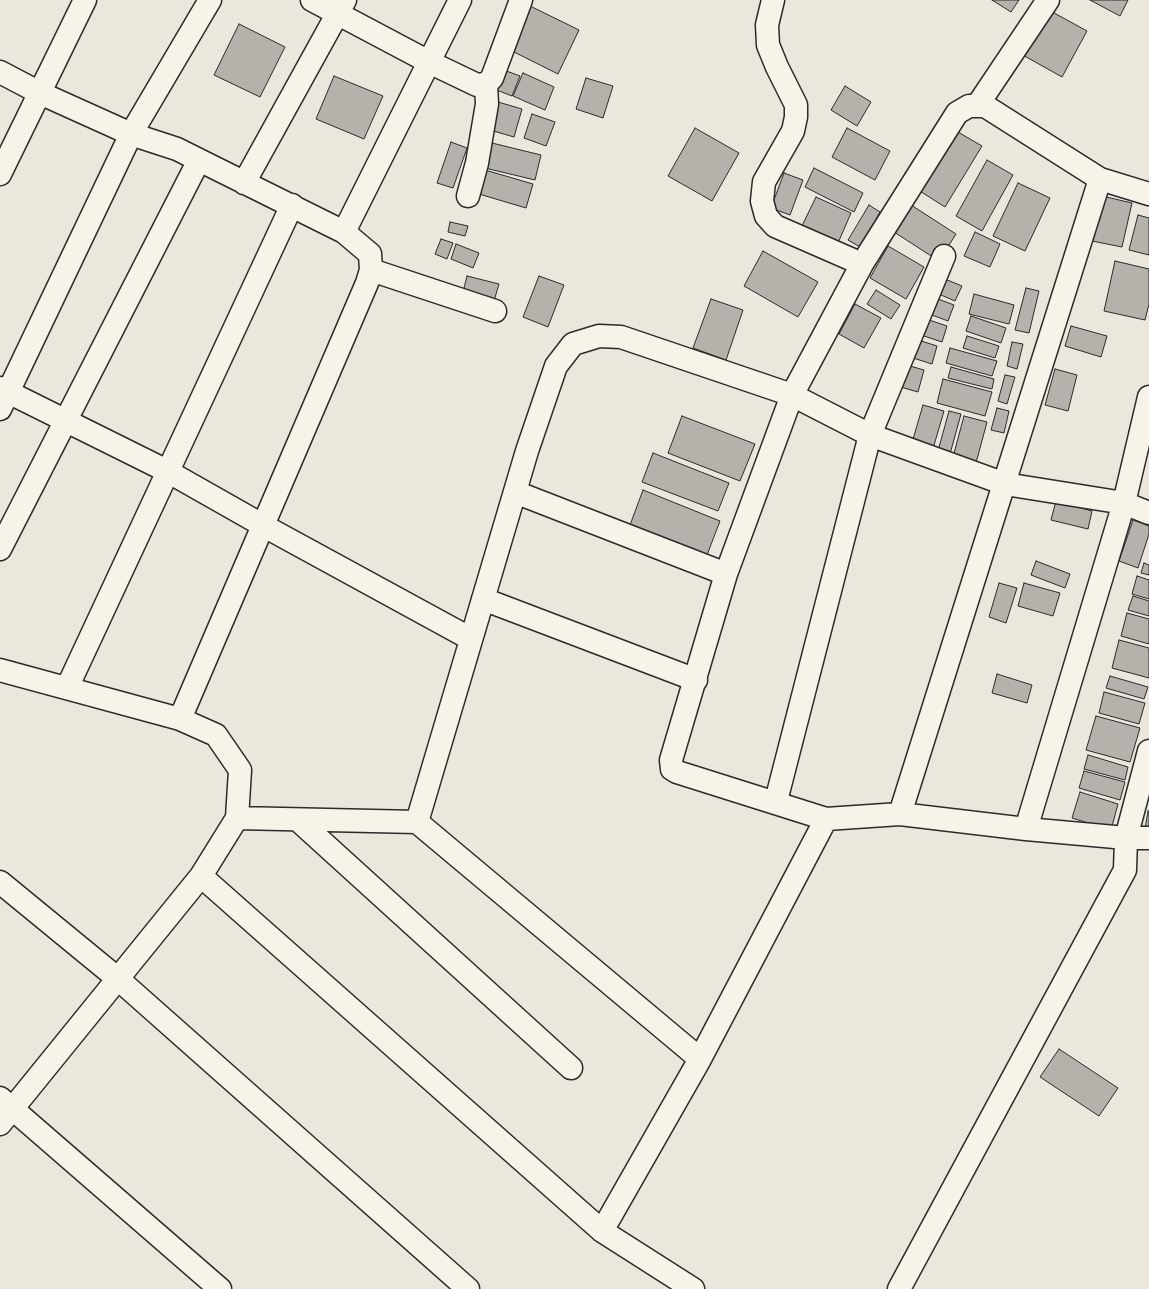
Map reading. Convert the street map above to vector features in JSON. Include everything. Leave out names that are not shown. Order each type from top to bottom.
[{"type":"street","points":[[0,174],[85,0]]},
{"type":"street","points":[[210,0],[131,134],[3,396],[65,422],[168,471],[264,526],[471,639]]},
{"type":"street","points":[[312,0],[342,7],[429,62],[477,85],[486,84],[492,78],[521,0]]},
{"type":"street","points":[[344,232],[460,0]]},
{"type":"street","points":[[773,0],[767,25],[768,45],[776,67],[796,105],[796,117],[794,131],[764,182],[762,201],[766,216],[775,226],[862,264]]},
{"type":"street","points":[[977,106],[1048,0]]},
{"type":"street","points":[[244,183],[342,7]]},
{"type":"street","points":[[0,72],[40,93],[131,134],[177,149],[244,183],[292,205],[344,232],[370,254],[371,270],[264,526],[180,719]]},
{"type":"street","points":[[468,196],[477,163],[487,104],[486,84]]},
{"type":"street","points":[[1149,194],[1100,179],[985,106],[969,106],[957,113],[862,264],[792,395],[726,574],[696,680],[671,760],[672,769],[677,772],[776,801],[826,819],[900,814],[1026,829],[1126,838],[1149,838]]},
{"type":"street","points":[[0,549],[199,160]]},
{"type":"street","points":[[900,814],[1100,179]]},
{"type":"street","points":[[67,688],[292,205]]},
{"type":"street","points":[[776,801],[870,435],[944,256]]},
{"type":"street","points":[[371,270],[495,311]]},
{"type":"street","points":[[418,822],[514,492],[549,384],[556,366],[573,344],[599,336],[621,337],[792,395],[870,435],[1005,484],[1124,503],[1149,513]]},
{"type":"street","points":[[1026,829],[1124,503],[1149,397]]},
{"type":"street","points":[[514,492],[726,574]]},
{"type":"street","points":[[483,599],[696,680]]},
{"type":"street","points":[[0,670],[180,719],[216,735],[240,770],[237,818],[200,876],[117,978],[4,1111],[220,1289]]},
{"type":"street","points":[[899,1289],[1125,870],[1126,838],[1149,751]]},
{"type":"street","points":[[237,818],[418,822],[700,1059]]},
{"type":"street","points":[[602,1231],[700,1059],[826,819]]},
{"type":"street","points":[[298,820],[571,1068]]},
{"type":"street","points":[[200,876],[602,1231],[693,1289]]},
{"type":"street","points":[[0,882],[117,978],[468,1289]]},
{"type":"building","points":[[992,0],[1019,0],[1011,12]]},
{"type":"building","points":[[1090,0],[1128,0],[1120,16]]},
{"type":"building","points":[[528,5],[579,30],[558,74],[506,48]]},
{"type":"building","points":[[1045,8],[1087,31],[1062,77],[1021,54]]},
{"type":"building","points":[[239,24],[285,47],[260,97],[214,75]]},
{"type":"building","points":[[501,69],[520,76],[512,96],[494,89]]},
{"type":"building","points":[[523,73],[554,87],[545,110],[513,96]]},
{"type":"building","points":[[334,76],[383,96],[364,139],[316,119]]},
{"type":"building","points":[[586,78],[613,86],[603,118],[576,109]]},
{"type":"building","points":[[845,86],[871,102],[857,126],[831,110]]},
{"type":"building","points":[[498,102],[522,109],[514,137],[490,130]]},
{"type":"building","points":[[532,114],[555,122],[546,146],[524,138]]},
{"type":"building","points":[[695,128],[739,153],[712,201],[668,176]]},
{"type":"building","points":[[847,128],[890,151],[875,180],[832,157]]},
{"type":"building","points":[[951,128],[982,146],[945,207],[915,188]]},
{"type":"building","points":[[451,142],[467,148],[453,188],[437,183]]},
{"type":"building","points":[[492,143],[541,155],[535,180],[485,168]]},
{"type":"building","points":[[987,160],[1013,175],[982,231],[956,216]]},
{"type":"building","points":[[814,168],[863,193],[854,212],[805,187]]},
{"type":"building","points":[[485,170],[533,184],[526,208],[479,194]]},
{"type":"building","points":[[784,173],[803,180],[790,215],[771,208]]},
{"type":"building","points":[[1018,183],[1050,198],[1025,251],[993,236]]},
{"type":"building","points":[[1102,196],[1132,203],[1122,247],[1092,241]]},
{"type":"building","points":[[816,197],[851,213],[835,250],[799,232]]},
{"type":"building","points":[[908,203],[956,234],[939,261],[891,230]]},
{"type":"building","points":[[869,205],[880,212],[860,247],[848,240]]},
{"type":"building","points":[[1138,215],[1149,218],[1149,255],[1129,250]]},
{"type":"building","points":[[450,222],[468,226],[465,236],[448,232]]},
{"type":"building","points":[[975,232],[1000,244],[990,267],[964,256]]},
{"type":"building","points":[[441,239],[453,243],[447,259],[435,254]]},
{"type":"building","points":[[456,244],[479,253],[473,268],[451,259]]},
{"type":"building","points":[[888,246],[924,267],[906,299],[870,278]]},
{"type":"building","points":[[763,251],[818,282],[798,317],[744,286]]},
{"type":"building","points":[[1115,261],[1149,269],[1149,304],[1145,320],[1104,311]]},
{"type":"building","points":[[467,276],[499,284],[494,301],[463,292]]},
{"type":"building","points":[[539,276],[564,285],[548,327],[523,317]]},
{"type":"building","points":[[940,277],[962,286],[955,301],[934,292]]},
{"type":"building","points":[[1026,288],[1039,291],[1029,333],[1015,330]]},
{"type":"building","points":[[876,290],[900,305],[891,319],[867,304]]},
{"type":"building","points":[[974,294],[1014,305],[1009,324],[969,314]]},
{"type":"building","points":[[930,296],[954,305],[948,321],[924,312]]},
{"type":"building","points":[[711,299],[743,310],[726,360],[693,348]]},
{"type":"building","points":[[855,304],[881,318],[864,348],[839,334]]},
{"type":"building","points":[[971,316],[1006,328],[1001,343],[966,331]]},
{"type":"building","points":[[923,318],[947,326],[942,342],[918,334]]},
{"type":"building","points":[[1071,326],[1107,336],[1101,357],[1065,346]]},
{"type":"building","points":[[967,336],[999,346],[995,358],[963,348]]},
{"type":"building","points":[[915,339],[937,346],[932,364],[910,357]]},
{"type":"building","points":[[1012,342],[1023,344],[1017,369],[1007,366]]},
{"type":"building","points":[[950,348],[997,361],[992,376],[946,363]]},
{"type":"building","points":[[903,364],[924,370],[918,392],[897,386]]},
{"type":"building","points":[[951,367],[994,379],[992,389],[948,378]]},
{"type":"building","points":[[1055,369],[1077,375],[1068,411],[1045,405]]},
{"type":"building","points":[[1005,375],[1015,377],[1007,404],[998,401]]},
{"type":"building","points":[[943,379],[992,392],[985,416],[937,403]]},
{"type":"building","points":[[923,405],[944,411],[932,452],[911,446]]},
{"type":"building","points":[[997,408],[1009,411],[1004,433],[991,430]]},
{"type":"building","points":[[949,411],[961,414],[950,454],[938,451]]},
{"type":"building","points":[[682,416],[755,444],[740,481],[668,453]]},
{"type":"building","points":[[964,416],[987,422],[976,463],[953,457]]},
{"type":"building","points":[[653,453],[729,483],[718,511],[642,482]]},
{"type":"building","points":[[643,490],[720,521],[707,555],[630,525]]},
{"type":"building","points":[[1056,501],[1092,511],[1088,529],[1051,520]]},
{"type":"building","points":[[1133,520],[1149,526],[1149,534],[1138,568],[1119,561]]},
{"type":"building","points":[[1036,561],[1070,574],[1065,588],[1031,575]]},
{"type":"building","points":[[1144,563],[1149,565],[1149,575],[1141,573]]},
{"type":"building","points":[[1137,576],[1149,580],[1149,599],[1132,594]]},
{"type":"building","points":[[999,583],[1017,588],[1006,623],[989,617]]},
{"type":"building","points":[[1024,583],[1060,593],[1053,616],[1018,606]]},
{"type":"building","points":[[1133,596],[1149,601],[1149,616],[1128,610]]},
{"type":"building","points":[[1127,613],[1149,619],[1149,644],[1121,636]]},
{"type":"building","points":[[1119,640],[1149,648],[1149,678],[1112,668]]},
{"type":"building","points":[[997,674],[1032,685],[1027,703],[992,693]]},
{"type":"building","points":[[1110,676],[1148,687],[1144,699],[1106,688]]},
{"type":"building","points":[[1104,692],[1145,703],[1139,724],[1099,713]]},
{"type":"building","points":[[1096,716],[1140,728],[1130,762],[1086,750]]},
{"type":"building","points":[[1088,755],[1128,767],[1125,780],[1084,769]]},
{"type":"building","points":[[1084,771],[1125,782],[1120,800],[1079,788]]},
{"type":"building","points":[[1080,792],[1118,804],[1111,830],[1072,818]]},
{"type":"building","points":[[1149,811],[1149,830],[1145,829]]},
{"type":"building","points":[[1059,1049],[1118,1088],[1099,1116],[1040,1077]]}]
